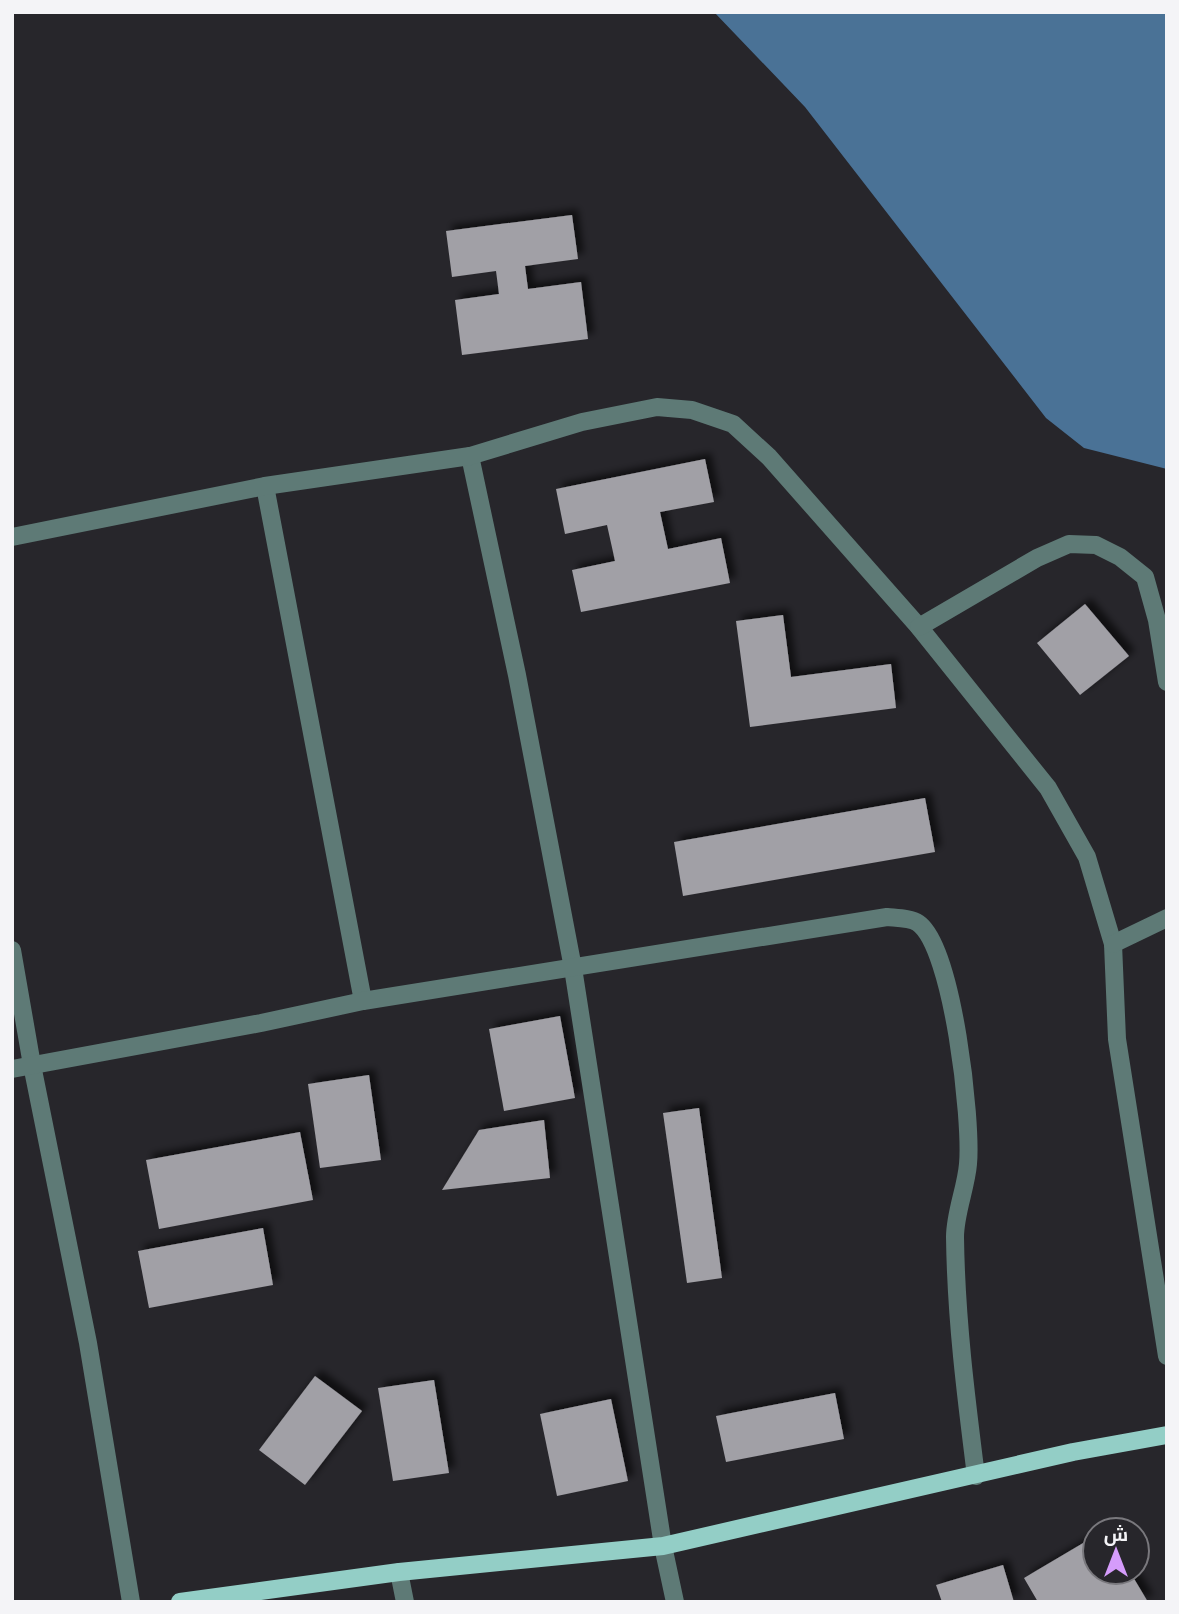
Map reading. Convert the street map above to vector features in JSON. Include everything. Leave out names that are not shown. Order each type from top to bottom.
[{"type":"main road","points":[[180,1602],[399,1572],[663,1546],[1073,1452],[1167,1435]]},
{"type":"street","points":[[12,537],[265,486],[470,456],[582,422],[657,407],[692,410],[733,424],[769,457],[919,627],[1048,788],[1087,857],[1113,944],[1117,1039],[1167,1356]]},
{"type":"street","points":[[470,456],[517,675],[573,968],[663,1546],[675,1602]]},
{"type":"street","points":[[265,486],[363,1001]]},
{"type":"street","points":[[919,627],[1037,558],[1069,544],[1096,545],[1120,557],[1145,577],[1157,620],[1167,682]]},
{"type":"street","points":[[12,1069],[261,1023],[363,1001],[887,917],[917,922],[934,942],[951,1005],[968,1106],[968,1164],[955,1233],[957,1307],[976,1476]]},
{"type":"street","points":[[1113,944],[1167,918]]},
{"type":"street","points":[[12,950],[32,1065],[88,1343],[131,1602]]},
{"type":"street","points":[[399,1572],[405,1602]]},
{"type":"water","points":[[714,12],[1167,12],[1167,469],[1084,448],[1046,418],[805,107]]},
{"type":"building","points":[[572,215],[578,259],[525,266],[528,289],[581,282],[588,339],[462,355],[455,300],[499,294],[496,271],[452,277],[446,231]]},
{"type":"building","points":[[705,459],[714,502],[660,512],[668,549],[721,538],[730,583],[581,612],[572,570],[615,561],[607,525],[565,534],[556,489]]},
{"type":"building","points":[[1085,604],[1129,656],[1080,695],[1037,643]]},
{"type":"building","points":[[783,615],[791,677],[891,664],[896,708],[750,727],[736,621]]},
{"type":"building","points":[[925,798],[935,852],[683,896],[674,842]]},
{"type":"building","points":[[560,1016],[575,1098],[504,1111],[489,1029]]},
{"type":"building","points":[[369,1075],[381,1160],[320,1168],[308,1084]]},
{"type":"building","points":[[699,1108],[722,1278],[687,1283],[663,1113]]},
{"type":"building","points":[[544,1120],[550,1178],[442,1190],[479,1130]]},
{"type":"building","points":[[300,1132],[313,1200],[159,1229],[146,1160]]},
{"type":"building","points":[[263,1228],[273,1285],[149,1308],[138,1251]]},
{"type":"building","points":[[315,1376],[362,1411],[305,1485],[259,1450]]},
{"type":"building","points":[[434,1380],[449,1473],[393,1481],[378,1388]]},
{"type":"building","points":[[835,1393],[844,1439],[726,1462],[716,1416]]},
{"type":"building","points":[[611,1399],[628,1481],[557,1496],[540,1414]]},
{"type":"building","points":[[1081,1544],[1081,1586],[1138,1586],[1148,1602],[1038,1602],[1024,1578]]},
{"type":"building","points":[[1003,1565],[1014,1602],[942,1602],[936,1585]]}]
